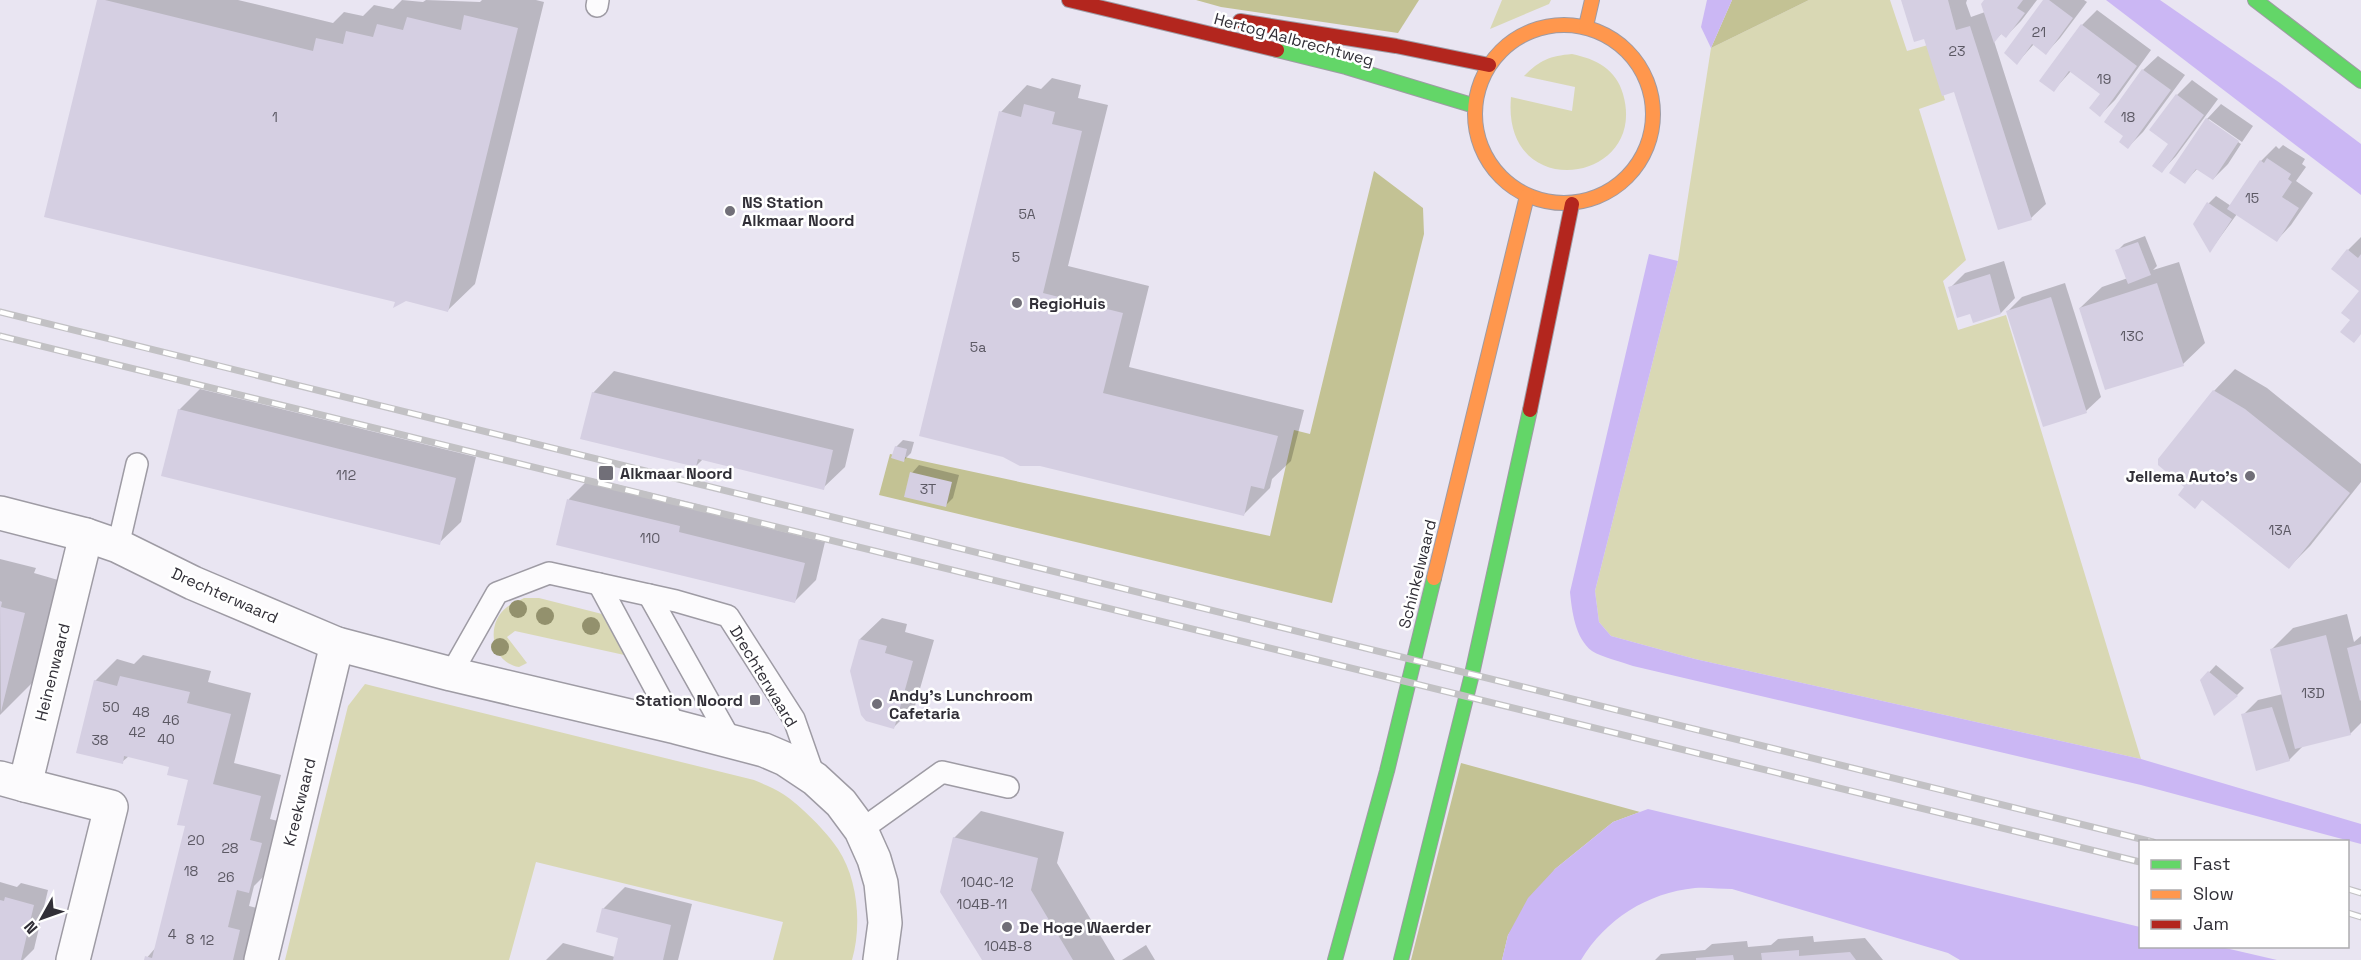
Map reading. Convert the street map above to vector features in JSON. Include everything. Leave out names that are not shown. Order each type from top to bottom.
[{"type":"street","name":"Hertog Aalbrechtweg","points":[[1070,0],[1346,68],[1475,106]]},
{"type":"street","points":[[1586,26],[1592,0]]},
{"type":"street","points":[[2255,0],[2361,81]]},
{"type":"street","name":"Hertog Aalbrechtweg","points":[[1225,18],[1411,48],[1489,65]]},
{"type":"street","points":[[1558,24],[1586,26],[1615,40],[1638,62],[1651,91],[1654,122],[1646,153],[1627,179],[1600,196],[1572,204],[1548,202],[1527,196],[1504,181],[1486,159],[1477,134],[1475,106],[1479,85],[1489,65],[1508,44],[1531,30],[1558,24]]},
{"type":"street","name":"Schinkelwaard","points":[[1335,960],[1387,771],[1527,196]]},
{"type":"street","points":[[1401,960],[1472,674],[1530,412],[1572,204]]},
{"type":"street","name":"Drechterwaard","points":[[0,513],[86,535],[118,546],[193,583],[337,644],[451,674],[731,741],[785,759],[815,779],[841,803],[861,830],[874,859],[881,883],[885,923],[880,960]]},
{"type":"street","name":"Heinenwaard","points":[[13,781],[86,535]]},
{"type":"street","name":"Kreekwaard","points":[[261,960],[337,644]]},
{"type":"street","points":[[13,781],[111,807],[73,960]]},
{"type":"lane","points":[[118,546],[137,464]]},
{"type":"lane","name":"Drechterwaard","points":[[451,674],[497,593],[549,573],[649,595],[728,616],[794,719],[815,779]]},
{"type":"lane","points":[[598,584],[676,727]]},
{"type":"lane","points":[[649,595],[731,741]]},
{"type":"lane","points":[[861,830],[942,772],[1008,787]]},
{"type":"green space","points":[[1502,0],[1551,0],[1549,4],[1490,29]]},
{"type":"green space","points":[[1809,0],[1890,0],[1907,51],[1928,45],[1945,100],[1919,109],[1966,260],[1943,281],[1958,330],[2006,315],[2141,759],[1695,659],[1611,636],[1599,622],[1595,591],[1678,261],[1711,48]]},
{"type":"green space","points":[[1572,54],[1597,62],[1615,78],[1623,94],[1625,124],[1615,148],[1596,163],[1573,170],[1549,167],[1528,155],[1514,132],[1511,97],[1572,111],[1575,87],[1524,76],[1546,60]]},
{"type":"green space","points":[[524,598],[539,598],[606,615],[629,656],[515,631],[507,637],[527,663],[519,667],[510,664],[497,650],[494,632],[500,614],[511,604]]},
{"type":"green space","points":[[365,684],[754,780],[780,792],[820,827],[845,861],[854,888],[856,903],[857,933],[852,960],[773,960],[783,922],[536,862],[509,960],[285,960],[348,706]]},
{"type":"shaded area","points":[[1196,0],[1419,0],[1398,33],[1221,7]]},
{"type":"shaded area","points":[[1707,0],[1732,0],[1711,48],[1701,27]]},
{"type":"shaded area","points":[[1732,0],[1809,0],[1711,48]]},
{"type":"shaded area","points":[[2106,0],[2160,0],[2280,83],[2361,144],[2361,195]]},
{"type":"shaded area","points":[[1374,171],[1423,208],[1424,234],[1332,603],[879,495],[890,454],[1270,536],[1294,430],[1310,434]]},
{"type":"shaded area","points":[[1649,254],[1678,261],[1595,591],[1599,622],[1611,636],[1695,659],[2141,759],[2361,824],[2361,844],[2141,785],[1633,666],[1606,657],[1586,646],[1573,616],[1570,592]]},
{"type":"shaded area","points":[[1461,763],[1640,812],[1613,822],[1555,869],[1508,935],[1502,960],[1411,960]]},
{"type":"shaded area","points":[[1648,809],[2139,927],[2139,948],[2225,948],[2277,960],[1960,960],[1948,953],[1732,889],[1695,888],[1660,896],[1629,910],[1603,932],[1581,960],[1502,960],[1508,935],[1528,898],[1555,869],[1613,822]]},
{"type":"building","points":[[97,0],[105,0],[313,51],[316,38],[343,44],[346,31],[373,37],[377,24],[403,30],[407,17],[461,30],[464,15],[518,28],[448,312],[406,301],[393,308],[395,302],[44,217]]},
{"type":"building","points":[[1901,0],[1948,0],[1956,30],[1970,26],[2032,220],[1998,230],[1954,92],[1942,96],[1924,39],[1914,42]]},
{"type":"building","points":[[1984,0],[2023,0],[2017,8],[2025,13],[2006,38],[2001,34],[1994,43],[1981,4]]},
{"type":"building","points":[[2043,0],[2049,0],[2073,18],[2046,55],[2032,44],[2017,65],[2004,53]]},
{"type":"building","points":[[2081,24],[2137,66],[2100,117],[2089,108],[2100,94],[2069,71],[2054,92],[2039,81]]},
{"type":"building","points":[[2142,69],[2171,90],[2128,149],[2119,142],[2123,136],[2104,122]]},
{"type":"building","points":[[2176,94],[2204,115],[2162,173],[2152,166],[2168,144],[2149,130]]},
{"type":"building","name":"RegioHuis","points":[[1024,104],[1055,112],[1052,124],[1082,131],[1043,293],[1123,313],[1103,393],[1278,436],[1264,489],[1251,486],[1244,516],[1040,466],[1020,466],[1003,457],[919,436],[999,111],[1021,117]]},
{"type":"building","points":[[2206,118],[2239,141],[2213,180],[2196,169],[2185,184],[2169,173]]},
{"type":"building","points":[[2267,158],[2291,174],[2288,179],[2292,182],[2282,197],[2299,208],[2277,242],[2227,209],[2260,160],[2264,163]]},
{"type":"building","points":[[2207,202],[2232,219],[2210,253],[2193,224]]},
{"type":"building","points":[[2138,242],[2151,275],[2128,284],[2115,250]]},
{"type":"building","points":[[2347,249],[2358,258],[2361,254],[2361,334],[2354,343],[2340,332],[2350,320],[2341,313],[2359,291],[2331,269]]},
{"type":"building","points":[[1990,274],[2001,314],[1973,323],[1970,314],[1957,318],[1948,287]]},
{"type":"building","points":[[2157,283],[2184,366],[2105,390],[2079,308]]},
{"type":"building","points":[[2051,297],[2087,413],[2043,427],[2006,311]]},
{"type":"building","name":"Jellema Auto's","points":[[2213,390],[2245,409],[2350,493],[2289,569],[2202,500],[2195,509],[2178,495],[2184,487],[2158,465],[2158,459]]},
{"type":"building","points":[[592,392],[833,450],[824,490],[698,459],[696,467],[580,439]]},
{"type":"building","points":[[178,409],[456,478],[440,545],[161,476]]},
{"type":"building","points":[[895,446],[907,449],[904,462],[891,458]]},
{"type":"building","points":[[910,472],[952,482],[946,507],[904,497]]},
{"type":"building","points":[[567,499],[680,526],[679,532],[805,563],[795,603],[556,545]]},
{"type":"building","points":[[0,601],[2,602],[1,607],[25,613],[1,712]]},
{"type":"building","points":[[2326,635],[2351,735],[2295,749],[2270,649]]},
{"type":"building","points":[[859,639],[887,646],[885,653],[913,661],[894,729],[866,721],[861,715],[850,671]]},
{"type":"building","points":[[2361,644],[2361,700],[2360,701],[2347,648]]},
{"type":"building","points":[[2208,671],[2238,696],[2214,716],[2200,680]]},
{"type":"building","points":[[120,676],[190,692],[187,703],[231,714],[213,784],[261,796],[250,840],[262,843],[249,893],[237,890],[228,927],[240,930],[233,960],[144,960],[145,956],[152,958],[185,826],[177,825],[188,780],[167,775],[169,767],[124,756],[123,764],[76,753],[94,680],[117,686]]},
{"type":"building","points":[[2272,707],[2290,761],[2256,771],[2241,714]]},
{"type":"building","name":"De Hoge Waerder","points":[[953,837],[1038,858],[1031,890],[1073,960],[982,960],[940,892]]},
{"type":"building","points":[[5,897],[34,905],[21,960],[0,960],[0,900],[4,901]]},
{"type":"building","points":[[602,908],[671,925],[663,960],[613,960],[618,938],[596,932]]},
{"type":"building","points":[[1799,950],[1799,956],[1850,952],[1856,960],[1762,960],[1761,953]]},
{"type":"building","points":[[1733,955],[1734,960],[1696,960],[1696,958]]},
{"type":"railway","points":[[0,312],[2145,840]]},
{"type":"railway","points":[[0,336],[2139,862]]},
{"type":"railway","points":[[2349,889],[2361,893]]},
{"type":"railway","points":[[2349,913],[2361,917]]},
{"type":"traffic: fast","points":[[2255,0],[2361,81]]},
{"type":"traffic: fast","points":[[1277,50],[1346,67],[1475,106]]},
{"type":"traffic: fast","points":[[1401,960],[1472,674],[1530,410]]},
{"type":"traffic: fast","points":[[1335,960],[1387,771],[1434,578]]},
{"type":"traffic: slow","points":[[1586,26],[1592,0]]},
{"type":"traffic: slow","points":[[1564,25],[1581,26],[1598,32],[1614,40],[1627,51],[1638,64],[1646,80],[1652,97],[1653,114],[1652,131],[1646,148],[1638,164],[1627,177],[1614,188],[1598,196],[1581,202],[1564,203],[1547,202],[1530,196],[1514,188],[1501,177],[1490,164],[1482,148],[1476,131],[1475,114],[1476,97],[1482,80],[1490,64],[1501,51],[1514,40],[1530,32],[1547,26],[1564,25]]},
{"type":"traffic: slow","points":[[1434,578],[1527,196]]},
{"type":"traffic: jam","points":[[1069,0],[1277,50]]},
{"type":"traffic: jam","points":[[1240,21],[1396,46],[1489,65]]},
{"type":"traffic: jam","points":[[1530,410],[1572,204]]},
{"type":"place","name":"NS Station Alkmaar Noord","points":[[730,211]]},
{"type":"place","name":"RegioHuis","points":[[1017,303]]},
{"type":"place","name":"Alkmaar Noord","points":[[606,473]]},
{"type":"place","name":"Jellema Auto's","points":[[2250,476]]},
{"type":"place","name":"Station Noord","points":[[755,700]]},
{"type":"place","name":"Andy's Lunchroom Cafetaria","points":[[877,704]]},
{"type":"place","name":"De Hoge Waerder","points":[[1007,927]]}]
